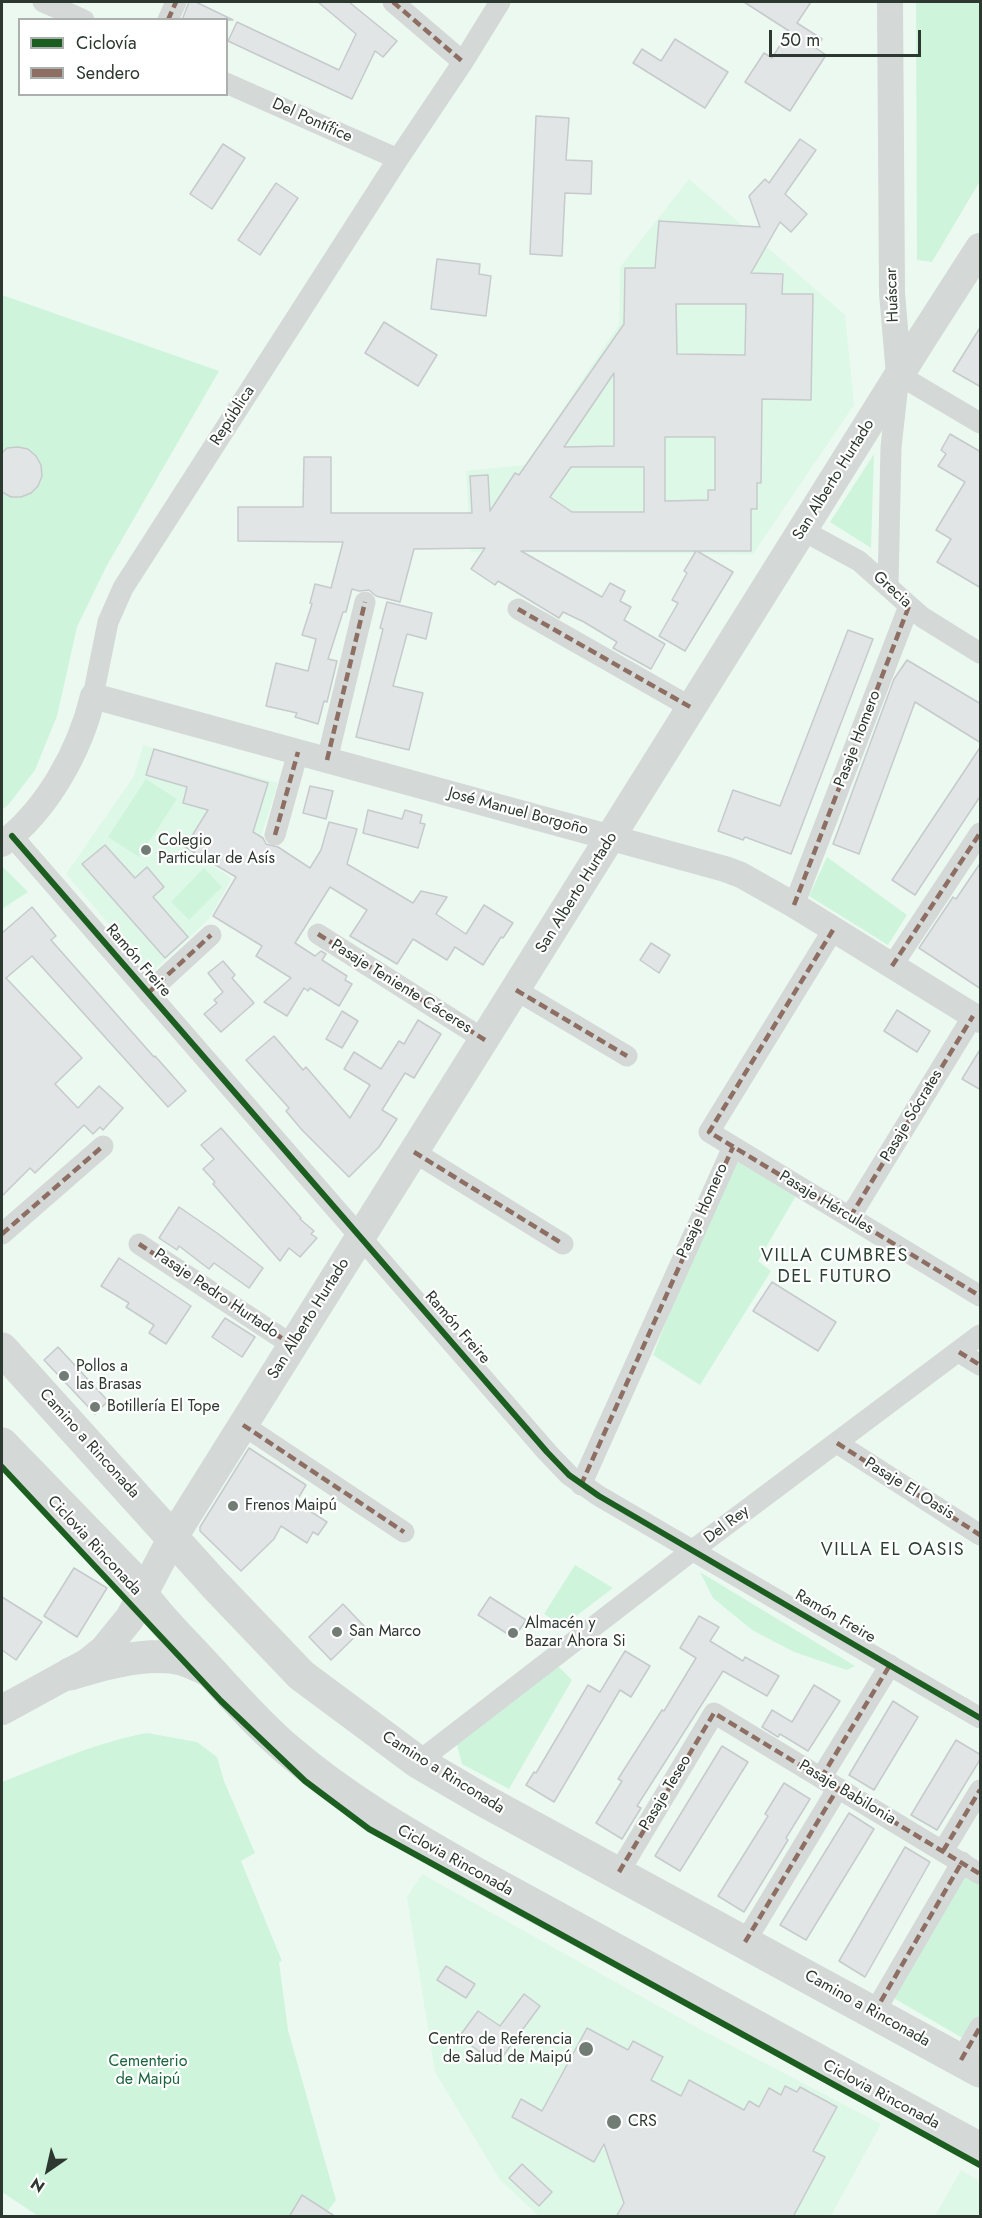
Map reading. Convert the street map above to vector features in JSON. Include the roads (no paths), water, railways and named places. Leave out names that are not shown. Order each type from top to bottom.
[{"type":"main road","name":"San Alberto Hurtado","points":[[2,1710],[88,1663],[118,1635],[142,1597],[173,1537],[292,1345],[485,1040],[899,375],[981,248]]},
{"type":"main road","name":"Camino a Rinconada","points":[[2,1349],[215,1585],[301,1674],[418,1762],[483,1800],[619,1872],[971,2066]]},
{"type":"main road","points":[[2,1444],[129,1575],[142,1597],[248,1712],[287,1749],[342,1793],[374,1815],[475,1873],[981,2150]]},
{"type":"main road","points":[[70,1674],[115,1661],[161,1658],[183,1659],[210,1670]]},
{"type":"street","points":[[43,2],[79,18]]},
{"type":"street","points":[[169,18],[176,2]]},
{"type":"street","points":[[393,2],[463,62]]},
{"type":"street","name":"República","points":[[7,840],[45,798],[60,776],[80,736],[93,696],[108,622],[123,588],[500,2]]},
{"type":"street","name":"Huáscar","points":[[888,587],[891,447],[899,375],[892,293],[890,2]]},
{"type":"street","name":"Del Pontífice","points":[[228,84],[398,159]]},
{"type":"street","points":[[899,375],[981,423]]},
{"type":"street","name":"Grecia","points":[[802,530],[851,556],[937,627],[981,653]]},
{"type":"street","points":[[327,760],[365,602]]},
{"type":"street","name":"Pasaje Homero","points":[[794,905],[909,606]]},
{"type":"street","points":[[518,609],[692,708]]},
{"type":"street","name":"José Manuel Borgoño","points":[[93,696],[725,869],[741,875],[794,905],[977,1018]]},
{"type":"street","points":[[275,836],[298,752]]},
{"type":"street","points":[[892,966],[981,833]]},
{"type":"street","name":"Ramón Freire","points":[[7,840],[148,993],[547,1452],[581,1485],[981,1718]]},
{"type":"street","name":"Pasaje Homero","points":[[581,1485],[733,1147],[709,1132],[833,930]]},
{"type":"street","points":[[148,993],[211,934]]},
{"type":"street","name":"Pasaje Teniente Cáceres","points":[[318,934],[485,1040]]},
{"type":"street","points":[[516,990],[627,1056]]},
{"type":"street","name":"Pasaje Sócrates","points":[[850,1217],[977,1018]]},
{"type":"street","points":[[2,1234],[103,1146]]},
{"type":"street","name":"Pasaje Hércules","points":[[733,1147],[981,1296]]},
{"type":"street","points":[[414,1152],[563,1244]]},
{"type":"street","name":"Pasaje Pedro Hurtado","points":[[139,1244],[292,1345]]},
{"type":"street","name":"Del Rey","points":[[418,1762],[693,1550],[981,1335]]},
{"type":"street","points":[[959,1352],[981,1365]]},
{"type":"street","points":[[243,1425],[404,1532]]},
{"type":"street","name":"Pasaje El Oasis","points":[[837,1443],[981,1535]]},
{"type":"street","points":[[745,1942],[890,1665]]},
{"type":"street","name":"Pasaje Babilonia","points":[[714,1713],[981,1874]]},
{"type":"street","name":"Pasaje Teseo","points":[[619,1872],[714,1713]]},
{"type":"street","points":[[943,1851],[981,1790]]},
{"type":"street","points":[[874,2013],[962,1862]]},
{"type":"street","points":[[971,2066],[981,2027]]},
{"type":"place","name":"Colegio Particular de Asís","points":[[146,850]]},
{"type":"place","name":"Pollos a las Brasas","points":[[64,1376]]},
{"type":"place","name":"Botillería El Tope","points":[[95,1407]]},
{"type":"place","name":"Frenos Maipú","points":[[233,1506]]},
{"type":"place","name":"San Marco","points":[[337,1632]]},
{"type":"place","name":"Almacén y Bazar Ahora Si","points":[[513,1633]]},
{"type":"place","name":"Centro de Referencia de Salud de Maipú","points":[[586,2049]]},
{"type":"place","name":"CRS","points":[[614,2122]]},
{"type":"district","name":"VILLA CUMBRES DEL FUTURO","points":[[835,1267]]},
{"type":"district","name":"VILLA EL OASIS","points":[[893,1551]]},
{"type":"park label","name":"Cementerio de Maipú","points":[[148,2071]]}]
